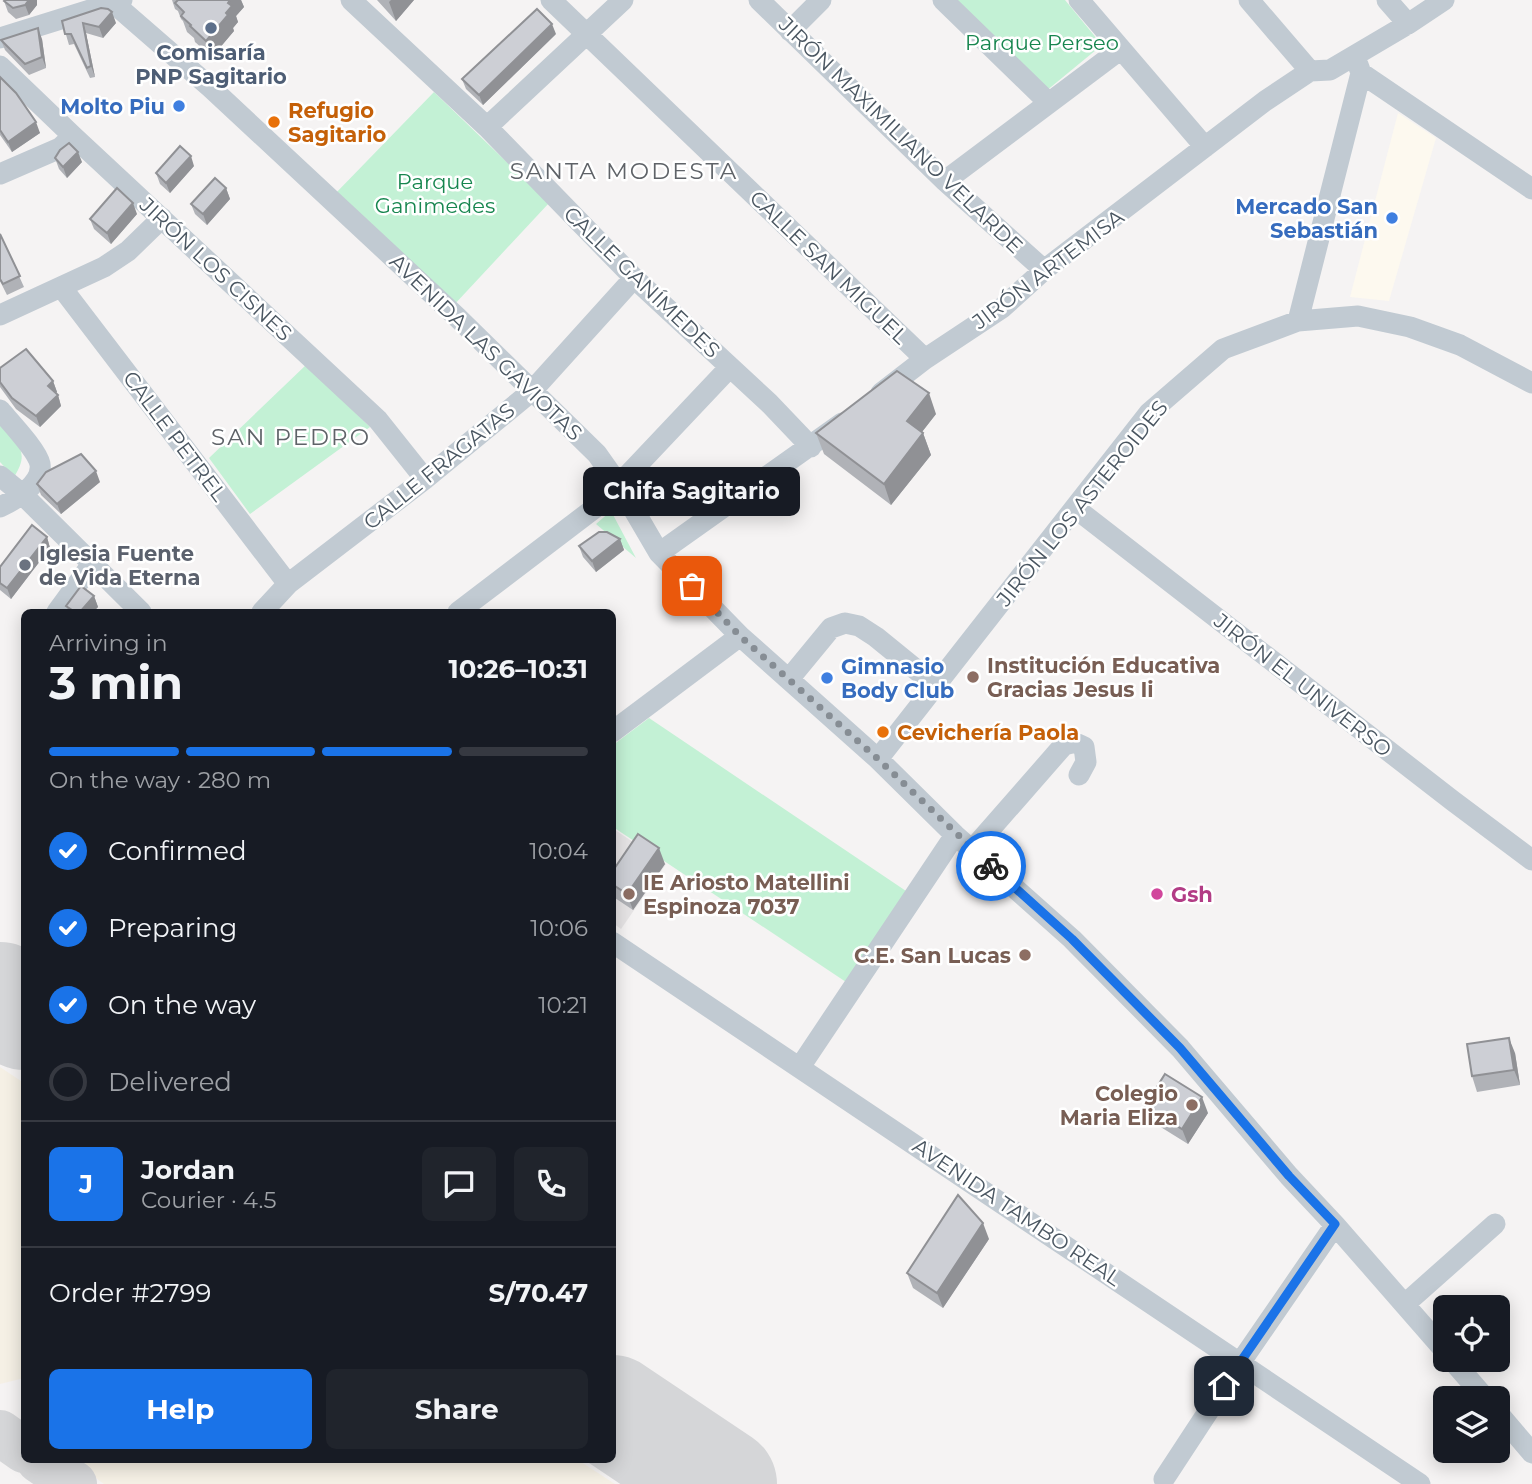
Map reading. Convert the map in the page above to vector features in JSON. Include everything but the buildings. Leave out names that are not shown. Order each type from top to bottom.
[{"type":"street","name":"CALLE GANÍMEDES","points":[[351,0],[487,127],[634,278],[811,447]]},
{"type":"street","name":"CALLE SAN MIGUEL","points":[[551,0],[925,359]]},
{"type":"street","points":[[487,127],[623,0]]},
{"type":"street","name":"JIRÓN MAXIMILIANO VELARDE","points":[[759,0],[945,181],[1044,270]]},
{"type":"street","points":[[790,31],[821,0]]},
{"type":"street","points":[[943,0],[1049,103]]},
{"type":"street","points":[[1079,0],[1205,147]]},
{"type":"street","points":[[1249,0],[1310,71]]},
{"type":"street","points":[[1387,0],[1408,24]]},
{"type":"street","name":"JIRÓN ARTEMISA","points":[[659,553],[811,447],[925,359],[1002,308],[1044,270],[1265,101],[1310,71],[1330,70],[1360,63],[1408,24],[1444,0]]},
{"type":"street","points":[[0,38],[116,1]]},
{"type":"street","name":"AVENIDA LAS GAVIOTAS","points":[[116,1],[458,318],[597,454],[621,488],[659,553],[740,636],[878,759],[955,835],[1072,939],[1180,1048],[1289,1176],[1335,1224],[1433,1337]]},
{"type":"street","points":[[945,181],[1121,49]]},
{"type":"street","points":[[1298,321],[1360,63],[1532,189]]},
{"type":"street","name":"JIRÓN LOS CISNES","points":[[0,66],[378,420],[425,479]]},
{"type":"street","points":[[0,174],[60,148],[72,136]]},
{"type":"street","points":[[0,315],[62,288],[112,262],[128,251],[162,218]]},
{"type":"street","name":"CALLE FRAGATAS","points":[[265,609],[288,584],[425,479],[531,392],[634,278]]},
{"type":"street","name":"CALLE PETREL","points":[[62,288],[288,584]]},
{"type":"street","name":"JIRÓN LOS ASTEROIDES","points":[[878,759],[1149,413],[1223,349],[1298,321],[1358,316],[1410,327],[1460,345],[1532,383]]},
{"type":"street","points":[[462,609],[621,488],[627,476],[730,367]]},
{"type":"street","points":[[0,410],[40,464],[38,475],[22,494],[0,507]]},
{"type":"street","points":[[0,476],[22,494],[138,609]]},
{"type":"street","name":"JIRÓN EL UNIVERSO","points":[[1075,508],[1532,860]]},
{"type":"street","points":[[59,609],[92,564]]},
{"type":"street","points":[[789,679],[831,628],[845,623],[859,626],[876,637],[935,685]]},
{"type":"street","points":[[616,729],[740,636]]},
{"type":"street","points":[[972,850],[1055,756],[1070,743],[1084,747],[1086,762],[1079,775]]},
{"type":"street","points":[[800,1067],[955,835]]},
{"type":"street","name":"AVENIDA TAMBO REAL","points":[[616,945],[1420,1484]]},
{"type":"street","points":[[1164,1479],[1335,1224]]},
{"type":"street","points":[[1405,1304],[1494,1224]]},
{"type":"street","points":[[1462,1372],[1475,1386]]},
{"type":"street","points":[[1510,1427],[1532,1453]]},
{"type":"shaded area","name":"Mercado San Sebastián","points":[[1398,113],[1436,138],[1389,301],[1350,297]]},
{"type":"shaded area","name":"IE Ariosto Matellini Espinoza 7037","points":[[616,831],[666,864],[621,929],[616,925]]},
{"type":"green space","name":"Parque Perseo","points":[[945,0],[1065,0],[1102,45],[1040,96]]},
{"type":"green space","name":"Parque Ganimedes","points":[[434,92],[549,203],[453,306],[333,196]]},
{"type":"green space","points":[[306,365],[370,427],[250,514],[209,458]]},
{"type":"green space","points":[[0,423],[22,454],[14,477],[0,462]]},
{"type":"green space","points":[[611,511],[636,558],[596,524]]},
{"type":"green space","points":[[649,718],[909,893],[849,984],[616,829],[616,743]]},
{"type":"sand","points":[[0,1067],[21,1081],[21,1379],[0,1384]]},
{"type":"sand","points":[[85,1463],[583,1463],[615,1484],[104,1484],[93,1476]]},
{"type":"taxiway","points":[[0,1433],[21,1448]]},
{"type":"taxiway","points":[[43,1463],[74,1484]]},
{"type":"runway","points":[[0,998],[21,1012]]},
{"type":"runway","points":[[616,1414],[721,1484]]},
{"type":"way so far","points":[[692,586],[740,636],[878,759],[955,835],[991,866]]},
{"type":"place","name":"Comisaría PNP Sagitario","points":[[211,28]]},
{"type":"place","name":"Molto Piu","points":[[179,106]]},
{"type":"place","name":"Refugio Sagitario","points":[[274,122]]},
{"type":"place","name":"Mercado San Sebastián","points":[[1392,218]]},
{"type":"place","name":"Iglesia Fuente de Vida Eterna","points":[[25,565]]},
{"type":"place","name":"Chifa Sagitario","points":[[692,586]]},
{"type":"place","name":"Institución Educativa Gracias Jesus Ii","points":[[973,677]]},
{"type":"place","name":"Gimnasio Body Club","points":[[827,678]]},
{"type":"place","name":"Cevichería Paola","points":[[883,732]]},
{"type":"place","name":"IE Ariosto Matellini Espinoza 7037","points":[[629,894]]},
{"type":"place","name":"Gsh","points":[[1157,894]]},
{"type":"place","name":"C.E. San Lucas","points":[[1025,955]]},
{"type":"place","name":"Colegio Maria Eliza","points":[[1192,1105]]},
{"type":"district","name":"SANTA MODESTA","points":[[624,171]]},
{"type":"district","name":"SAN PEDRO","points":[[291,437]]},
{"type":"route","points":[[991,866],[1072,939],[1180,1048],[1289,1176],[1335,1224],[1224,1386]]}]
